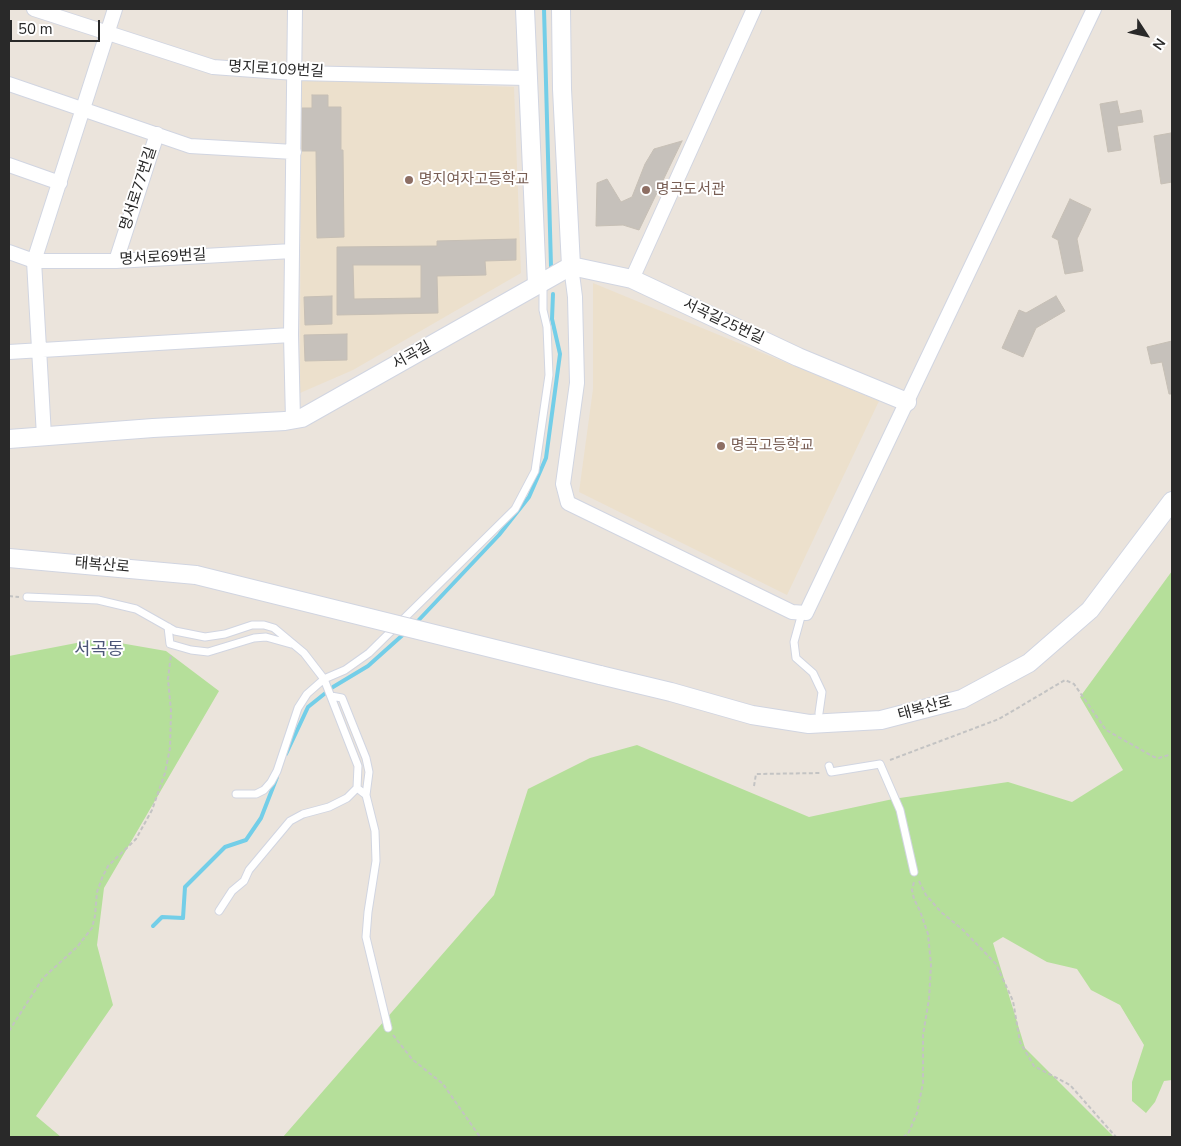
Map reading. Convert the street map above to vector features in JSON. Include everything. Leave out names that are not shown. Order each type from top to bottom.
[{"type":"street","name":"명지로109번길","points":[[34,9],[213,67],[295,73],[527,78]]},
{"type":"street","points":[[44,436],[34,261],[115,9]]},
{"type":"street","points":[[293,420],[291,335],[295,9]]},
{"type":"street","points":[[525,9],[527,78],[540,284],[571,266]]},
{"type":"street","points":[[561,9],[562,89],[571,266],[575,297],[577,383],[563,484],[568,503],[792,612],[806,614],[1094,9]]},
{"type":"street","points":[[632,279],[754,9]]},
{"type":"street","name":"명서로77번길","points":[[9,84],[157,134],[116,261]]},
{"type":"street","points":[[157,134],[190,146],[294,152]]},
{"type":"street","points":[[9,165],[60,183]]},
{"type":"street","name":"명서로69번길","points":[[34,261],[116,261],[292,251]]},
{"type":"street","points":[[9,252],[34,261]]},
{"type":"street","name":"서곡길25번길","points":[[571,266],[632,279],[798,357],[907,402]]},
{"type":"street","name":"서곡길","points":[[9,439],[302,418],[540,284]]},
{"type":"street","points":[[9,352],[291,335]]},
{"type":"street","name":"태복산로","points":[[9,558],[196,575],[671,692],[752,715],[809,724],[882,720],[962,699],[1029,663],[1090,610],[1172,501]]},
{"type":"lane","points":[[236,794],[256,794],[264,790],[271,782],[277,772],[298,708],[307,694],[324,679],[345,670],[369,653],[515,509],[535,471],[549,375],[548,327],[543,310],[540,284]]},
{"type":"lane","points":[[27,597],[98,600],[136,609],[175,631],[205,637],[225,634],[252,625],[264,625],[274,628],[296,645],[324,679],[358,766],[357,788],[347,798],[329,807],[304,814],[290,821],[249,870],[244,881],[232,891],[219,911]]},
{"type":"lane","points":[[802,613],[794,642],[796,658],[813,674],[822,692],[819,713]]},
{"type":"lane","points":[[168,627],[170,644],[191,650],[208,652],[254,638],[266,637],[296,645]]},
{"type":"lane","points":[[331,696],[342,698],[366,758],[369,772],[366,795],[375,831],[376,861],[366,937],[388,1028]]},
{"type":"lane","points":[[830,769],[880,764],[900,810],[914,872]]},
{"type":"lane","points":[[357,788],[366,795]]},
{"type":"path","points":[[9,1031],[43,978],[85,938],[92,928],[97,892],[108,866],[136,839],[152,810],[165,773],[170,748],[168,679],[173,644]]},
{"type":"path","points":[[880,764],[999,719],[1065,680],[1074,684],[1106,730],[1154,757],[1159,758],[1172,754]]},
{"type":"path","points":[[754,786],[756,774],[830,769]]},
{"type":"path","points":[[903,1137],[908,1134],[917,1113],[923,1083],[923,1035],[929,999],[931,965],[928,934],[912,890],[915,879],[914,872]]},
{"type":"path","points":[[914,872],[931,901],[996,964],[1013,1000],[1020,1042],[1034,1066],[1070,1085],[1116,1137]]},
{"type":"path","points":[[388,1028],[412,1059],[443,1084],[480,1137]]},
{"type":"shaded area","name":"명지여자고등학교","points":[[301,79],[514,87],[521,273],[353,370],[300,393]]},
{"type":"shaded area","name":"명곡고등학교","points":[[593,283],[879,401],[787,595],[579,492],[593,389]]},
{"type":"green space","points":[[1172,571],[1172,1080],[1164,1081],[1155,1102],[1146,1113],[1132,1101],[1132,1082],[1144,1045],[1120,1005],[1091,990],[1077,969],[1047,962],[1003,937],[993,943],[1025,1048],[1114,1137],[283,1137],[494,895],[528,789],[590,758],[637,745],[809,817],[893,799],[1008,782],[1072,802],[1123,770],[1080,697]]},
{"type":"green space","points":[[97,639],[166,651],[219,691],[104,888],[97,945],[113,1005],[36,1116],[61,1137],[9,1137],[9,656]]},
{"type":"building","points":[[312,95],[328,95],[328,107],[341,107],[344,237],[317,238],[316,151],[302,151],[302,108],[312,108]]},
{"type":"building","points":[[1117,101],[1120,114],[1141,110],[1143,122],[1117,126],[1121,150],[1108,152],[1100,104]]},
{"type":"building","points":[[1171,133],[1172,182],[1161,184],[1154,136]]},
{"type":"building","name":"명곡도서관","points":[[682,141],[639,230],[623,225],[596,226],[597,183],[607,179],[621,202],[632,197],[645,164],[654,149]]},
{"type":"building","points":[[1070,199],[1091,209],[1077,239],[1083,271],[1065,274],[1058,240],[1052,237]]},
{"type":"building","points":[[516,239],[516,260],[485,261],[486,275],[437,276],[438,313],[337,315],[337,247],[437,246],[437,241]],"holes":[[[353,265],[421,265],[421,298],[354,299]]]},
{"type":"building","points":[[332,296],[332,324],[305,325],[304,297]]},
{"type":"building","points":[[1056,296],[1065,311],[1036,328],[1023,357],[1002,348],[1019,310],[1026,313]]},
{"type":"building","points":[[347,334],[347,360],[305,361],[304,335]]},
{"type":"building","points":[[1172,341],[1172,394],[1169,394],[1162,362],[1151,364],[1147,347]]},
{"type":"waterway","points":[[544,9],[551,267]]},
{"type":"waterway","points":[[415,624],[499,535],[529,497],[546,458],[560,354],[552,319],[553,294]]},
{"type":"waterway","points":[[286,754],[308,707],[333,687],[368,666],[406,632]]},
{"type":"waterway","points":[[153,926],[162,917],[183,918],[185,887],[225,847],[246,840],[261,818],[277,777]]},
{"type":"place","name":"명지여자고등학교","points":[[409,180]]},
{"type":"place","name":"명곡도서관","points":[[646,190]]},
{"type":"place","name":"명곡고등학교","points":[[721,446]]},
{"type":"district","name":"서곡동","points":[[99,651]]}]
